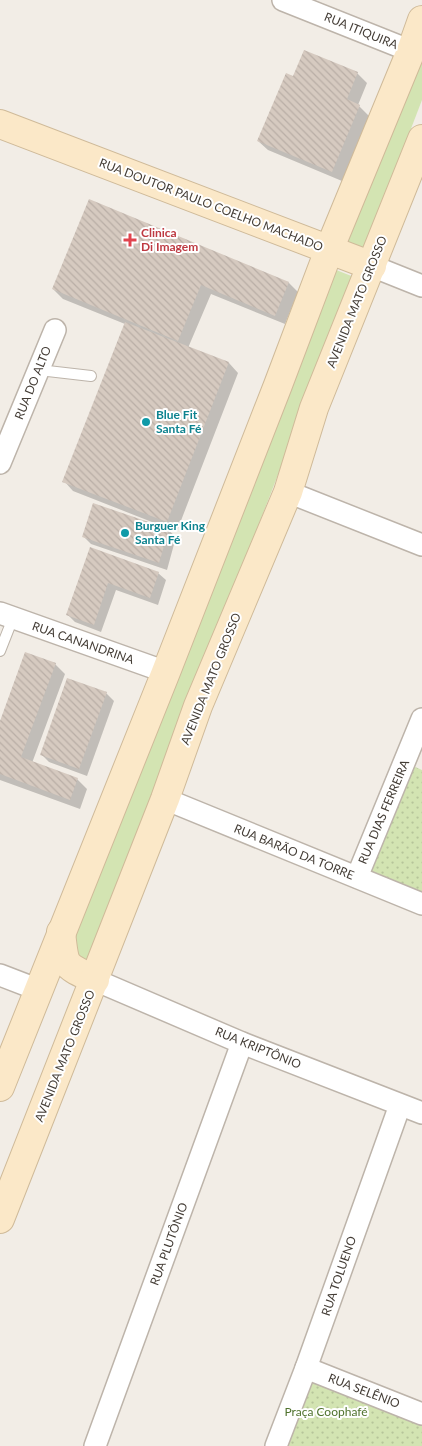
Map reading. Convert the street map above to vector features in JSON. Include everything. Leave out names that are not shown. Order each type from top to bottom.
[{"type":"main road","points":[[0,1087],[166,672],[329,250],[422,20]]},
{"type":"main road","name":"RUA DOUTOR PAULO COELHO MACHADO","points":[[0,124],[372,266]]},
{"type":"main road","name":"AVENIDA MATO GROSSO","points":[[0,1220],[165,799],[198,706],[288,492],[314,408],[422,139]]},
{"type":"main road","points":[[166,672],[192,686],[198,706]]},
{"type":"main road","points":[[62,932],[65,962],[69,967],[95,980]]},
{"type":"street","name":"RUA ITIQUIRA","points":[[283,0],[411,51]]},
{"type":"street","name":"RUA DOUTOR PAULO COELHO MACHADO","points":[[372,266],[422,286]]},
{"type":"street","name":"RUA DO ALTO","points":[[0,463],[55,330]]},
{"type":"street","points":[[288,492],[422,545]]},
{"type":"street","name":"RUA CANANDRINA","points":[[6,615],[166,672]]},
{"type":"street","name":"RUA DIAS FERREIRA","points":[[357,877],[413,766],[422,719]]},
{"type":"street","name":"RUA BARÃO DA TORRE","points":[[165,799],[422,904]]},
{"type":"street","points":[[0,975],[39,990]]},
{"type":"street","name":"RUA KRIPTÔNIO","points":[[95,980],[242,1043],[422,1113]]},
{"type":"street","name":"RUA PLUTÔNIO","points":[[95,1446],[242,1043]]},
{"type":"street","name":"RUA TOLUENO","points":[[276,1446],[306,1368],[400,1105]]},
{"type":"street","name":"RUA SELÊNIO","points":[[306,1368],[422,1414]]},
{"type":"lane","points":[[39,370],[91,376]]},
{"type":"lane","points":[[0,651],[6,615]]},
{"type":"green space","points":[[422,39],[422,100],[356,272],[332,263]]},
{"type":"green space","points":[[331,268],[354,277],[81,979],[55,968]]},
{"type":"green space","points":[[404,762],[422,770],[422,904],[357,877]]},
{"type":"green space","name":"Praça Coophafé","points":[[306,1368],[422,1414],[422,1446],[276,1446]]},
{"type":"building","points":[[304,50],[358,72],[347,99],[360,105],[332,172],[257,141],[286,73],[293,76]]},
{"type":"building","name":"Clinica Di Imagem","points":[[89,199],[289,282],[275,316],[201,285],[178,341],[52,289]]},
{"type":"building","name":"Blue Fit Santa Fé","points":[[125,322],[229,362],[167,522],[62,482]]},
{"type":"building","name":"Burguer King Santa Fé","points":[[93,503],[169,529],[159,563],[82,537]]},
{"type":"building","points":[[90,547],[159,572],[150,598],[108,583],[94,625],[66,615]]},
{"type":"building","points":[[25,652],[56,663],[21,757],[78,778],[70,800],[0,774],[0,721]]},
{"type":"building","points":[[67,678],[107,692],[79,769],[40,755]]},
{"type":"place","name":"Clinica Di Imagem","points":[[130,240]]},
{"type":"place","name":"Blue Fit Santa Fé","points":[[146,422]]},
{"type":"place","name":"Burguer King Santa Fé","points":[[125,533]]}]
